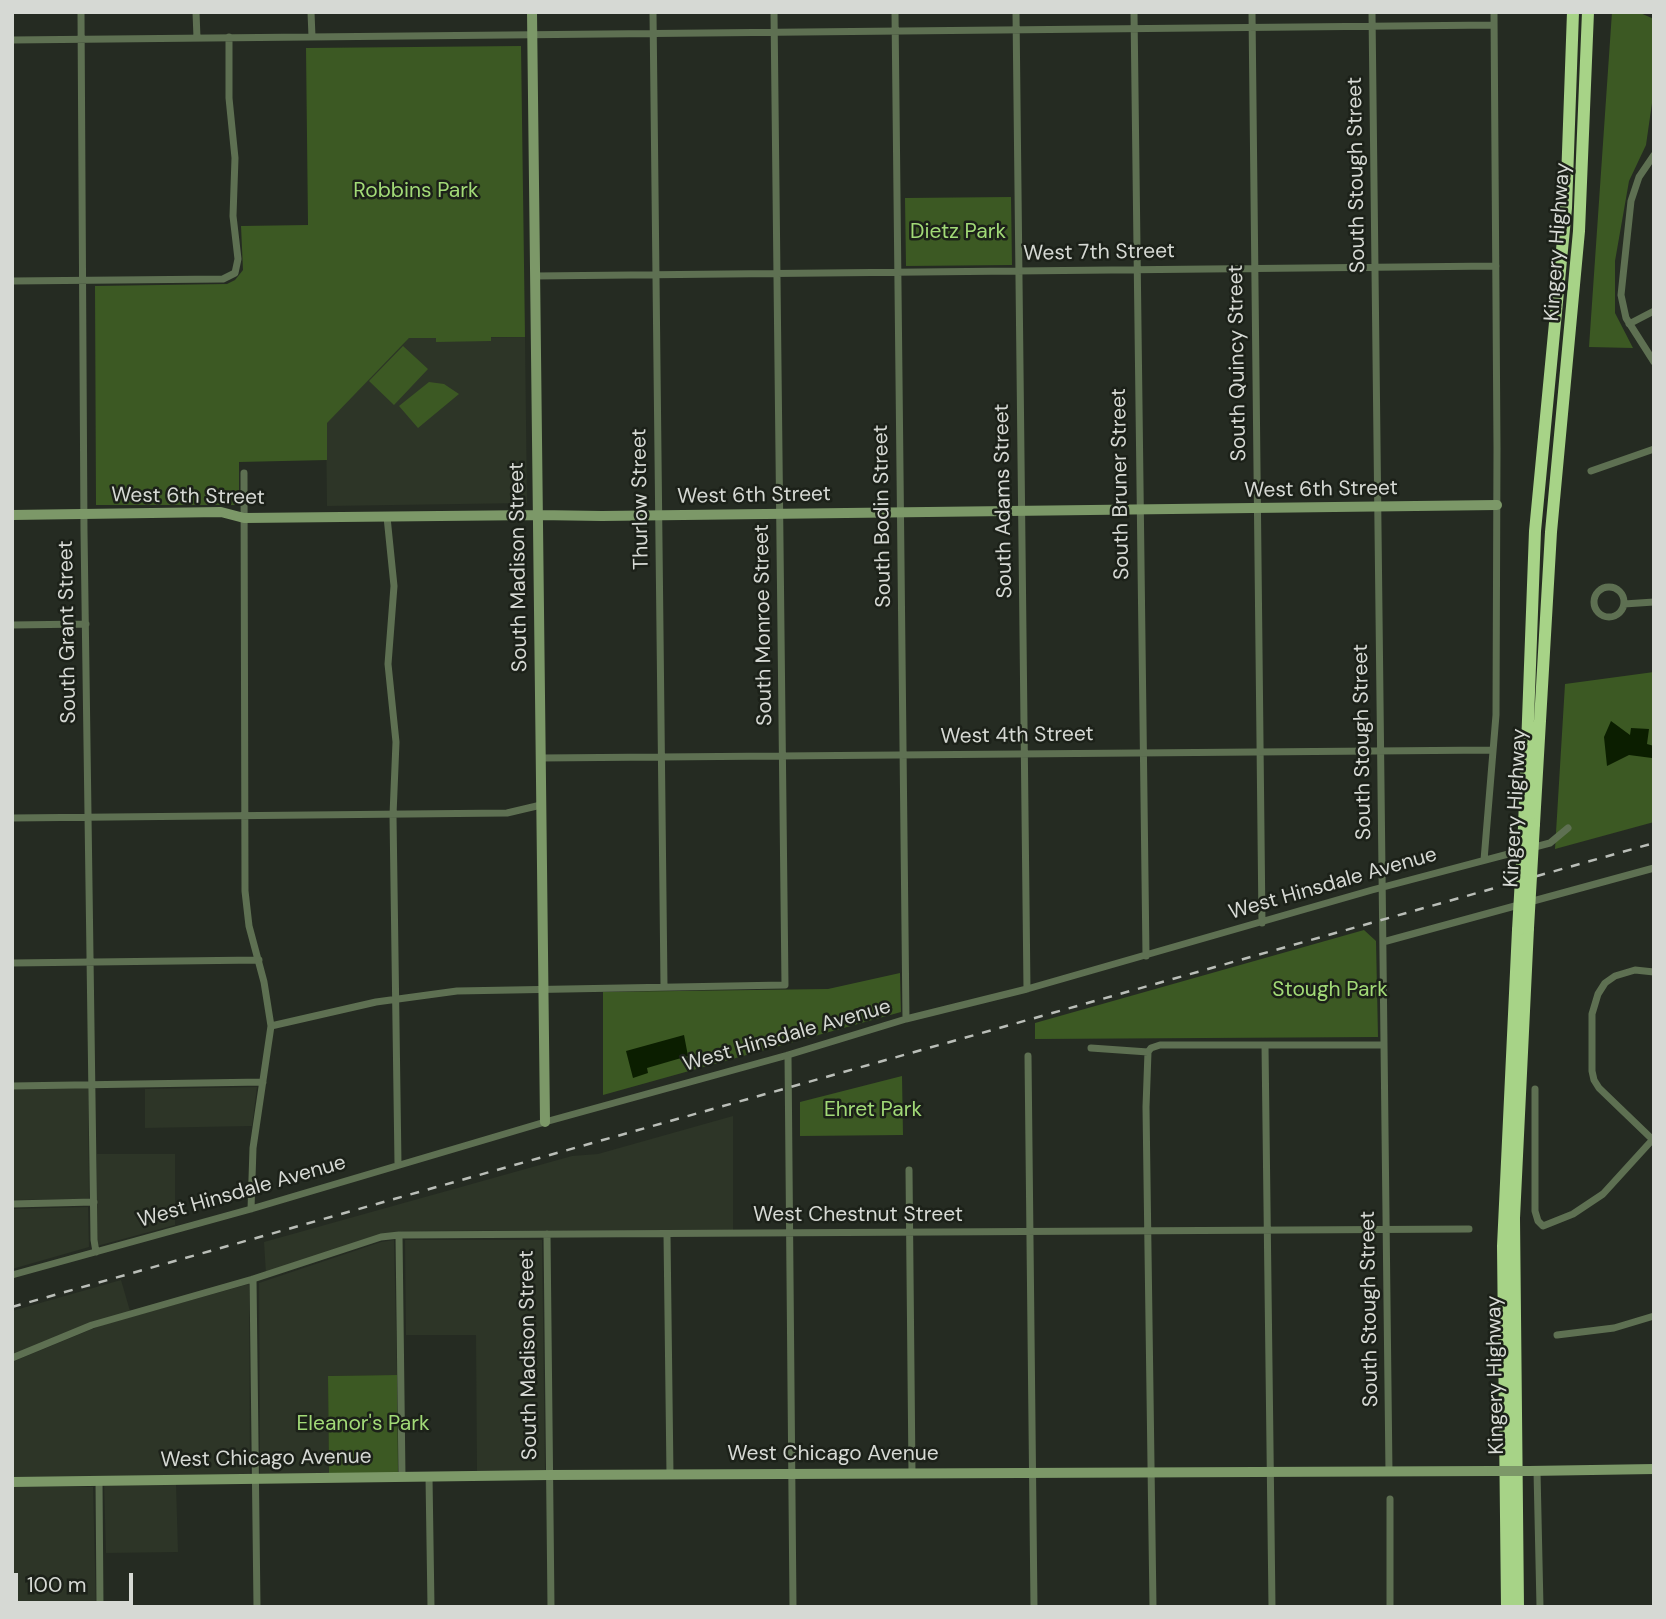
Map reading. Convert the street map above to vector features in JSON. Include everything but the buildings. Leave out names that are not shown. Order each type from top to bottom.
[{"type":"highway","name":"Kingery Highway","points":[[1507,1607],[1503,1200],[1551,532],[1580,218],[1588,12]]},
{"type":"highway","name":"Kingery Highway","points":[[1529,826],[1535,531],[1566,208],[1573,15]]},
{"type":"highway","name":"Kingery Highway","points":[[1518,1607],[1514,1218],[1523,929]]},
{"type":"street","name":"South Grant Street","points":[[81,12],[86,624],[96,1252]]},
{"type":"street","points":[[196,12],[197,38]]},
{"type":"street","points":[[312,12],[312,37]]},
{"type":"street","name":"South Madison Street","points":[[532,12],[545,1122]]},
{"type":"street","name":"Thurlow Street","points":[[653,12],[664,986]]},
{"type":"street","name":"South Monroe Street","points":[[664,986],[785,985],[774,12]]},
{"type":"street","name":"South Bodin Street","points":[[895,12],[906,1019]]},
{"type":"street","name":"South Adams Street","points":[[1016,12],[1027,989]]},
{"type":"street","name":"South Bruner Street","points":[[1134,12],[1146,956]]},
{"type":"street","name":"South Quincy Street","points":[[1252,12],[1262,923]]},
{"type":"street","name":"South Stough Street","points":[[1372,12],[1389,1471]]},
{"type":"street","points":[[1484,860],[1496,715],[1494,12]]},
{"type":"street","points":[[12,40],[1494,25]]},
{"type":"street","points":[[12,281],[223,279],[235,273],[238,259],[233,216],[235,158],[229,98],[229,37]]},
{"type":"street","points":[[1654,155],[1643,169],[1635,187],[1628,219],[1621,295],[1622,308],[1629,324],[1654,362]]},
{"type":"street","name":"West 7th Street","points":[[535,276],[1496,266]]},
{"type":"street","points":[[1629,324],[1654,311]]},
{"type":"street","points":[[1591,471],[1654,449]]},
{"type":"street","points":[[244,473],[242,541],[245,891],[249,926],[264,982],[271,1026],[252,1157],[251,1209]]},
{"type":"street","name":"West 6th Street","points":[[12,515],[221,512],[244,518],[659,516],[1497,505]]},
{"type":"street","points":[[387,517],[394,586],[388,664],[396,743],[393,815],[398,1164]]},
{"type":"street","points":[[1610,587],[1622,594],[1624,604],[1619,614],[1610,618],[1596,611],[1593,602],[1600,589],[1610,587]]},
{"type":"street","points":[[1624,604],[1654,602]]},
{"type":"street","points":[[12,625],[86,624]]},
{"type":"street","name":"West 4th Street","points":[[541,758],[1493,750]]},
{"type":"street","points":[[12,818],[507,813],[541,805]]},
{"type":"street","name":"West Hinsdale Avenue","points":[[12,1275],[251,1209],[398,1164],[788,1055],[906,1019],[1027,989],[1550,843],[1568,828]]},
{"type":"street","points":[[1383,942],[1654,868]]},
{"type":"street","points":[[12,963],[258,960]]},
{"type":"street","points":[[1535,1089],[1535,1211],[1543,1226],[1573,1214],[1603,1194],[1653,1139],[1599,1088],[1594,1080],[1592,1014],[1598,994],[1605,983],[1615,976],[1635,970],[1654,972]]},
{"type":"street","points":[[271,1026],[396,999],[457,990],[664,986]]},
{"type":"street","points":[[1091,1048],[1149,1050],[1160,1045],[1384,1045]]},
{"type":"street","points":[[1265,1045],[1265,1230],[1272,1607]]},
{"type":"street","points":[[1149,1050],[1146,1107],[1153,1607]]},
{"type":"street","points":[[788,1055],[793,1607]]},
{"type":"street","points":[[1028,1056],[1034,1607]]},
{"type":"street","points":[[12,1086],[263,1083]]},
{"type":"street","points":[[909,1170],[912,1473]]},
{"type":"street","points":[[12,1205],[94,1202]]},
{"type":"street","name":"West Chestnut Street","points":[[12,1358],[92,1325],[253,1279],[381,1237],[399,1235],[1469,1229]]},
{"type":"street","name":"South Madison Street","points":[[547,1234],[551,1607]]},
{"type":"street","points":[[667,1234],[670,1475]]},
{"type":"street","points":[[399,1235],[402,1477]]},
{"type":"street","points":[[253,1279],[257,1607]]},
{"type":"street","points":[[1557,1335],[1614,1328],[1654,1316]]},
{"type":"street","name":"West Chicago Avenue","points":[[12,1482],[549,1475],[1654,1469]]},
{"type":"street","points":[[1533,1471],[1539,1607]]},
{"type":"street","points":[[429,1477],[431,1607]]},
{"type":"street","points":[[99,1481],[100,1607]]},
{"type":"street","points":[[1390,1499],[1390,1607]]},
{"type":"shaded area","points":[[525,337],[527,503],[327,506],[326,423],[409,338]]},
{"type":"shaded area","points":[[1611,721],[1630,735],[1631,728],[1649,729],[1647,744],[1654,746],[1652,758],[1629,755],[1607,766],[1604,737]]},
{"type":"shaded area","points":[[684,1035],[688,1056],[647,1068],[648,1073],[633,1078],[626,1051]]},
{"type":"shaded area","points":[[88,1087],[89,1199],[12,1200],[12,1088]]},
{"type":"shaded area","points":[[257,1087],[252,1126],[145,1128],[145,1089]]},
{"type":"shaded area","points":[[733,1116],[733,1230],[402,1231],[381,1235],[266,1274],[264,1242],[572,1156],[598,1154]]},
{"type":"shaded area","points":[[97,1154],[175,1154],[175,1225],[97,1246]]},
{"type":"shaded area","points":[[88,1207],[89,1247],[12,1269],[12,1209]]},
{"type":"shaded area","points":[[394,1240],[397,1375],[328,1376],[329,1474],[260,1475],[259,1283]]},
{"type":"shaded area","points":[[405,1240],[542,1240],[545,1471],[477,1472],[476,1335],[406,1335]]},
{"type":"shaded area","points":[[121,1280],[130,1311],[12,1355],[12,1311]]},
{"type":"shaded area","points":[[249,1284],[250,1475],[12,1479],[12,1362],[102,1325]]},
{"type":"shaded area","points":[[104,1483],[176,1483],[178,1552],[106,1553]]},
{"type":"shaded area","points":[[12,1487],[93,1487],[96,1607],[12,1607]]},
{"type":"green space","points":[[1612,12],[1638,12],[1654,19],[1654,89],[1646,145],[1629,181],[1615,261],[1615,313],[1633,348],[1589,347]]},
{"type":"green space","name":"Robbins Park","points":[[521,46],[525,337],[436,342],[436,338],[409,338],[327,423],[327,460],[239,462],[239,505],[96,505],[95,286],[227,284],[235,280],[243,270],[241,226],[308,225],[306,48]]},
{"type":"green space","name":"Dietz Park","points":[[1011,197],[1012,265],[906,266],[905,198]]},
{"type":"green space","points":[[403,346],[428,369],[394,405],[369,381]]},
{"type":"green space","points":[[429,382],[444,384],[459,394],[418,428],[399,406]]},
{"type":"green space","points":[[1654,672],[1654,822],[1555,849],[1565,684]]},
{"type":"green space","name":"Stough Park","points":[[1364,930],[1376,941],[1378,1037],[1035,1039],[1035,1023]]},
{"type":"green space","points":[[900,973],[901,1012],[603,1095],[603,992],[828,989]]},
{"type":"green space","name":"Ehret Park","points":[[902,1076],[903,1135],[800,1136],[800,1102]]},
{"type":"green space","name":"Eleanor's Park","points":[[397,1375],[398,1473],[329,1474],[328,1376]]},
{"type":"railway","points":[[12,1307],[1654,843]]}]
